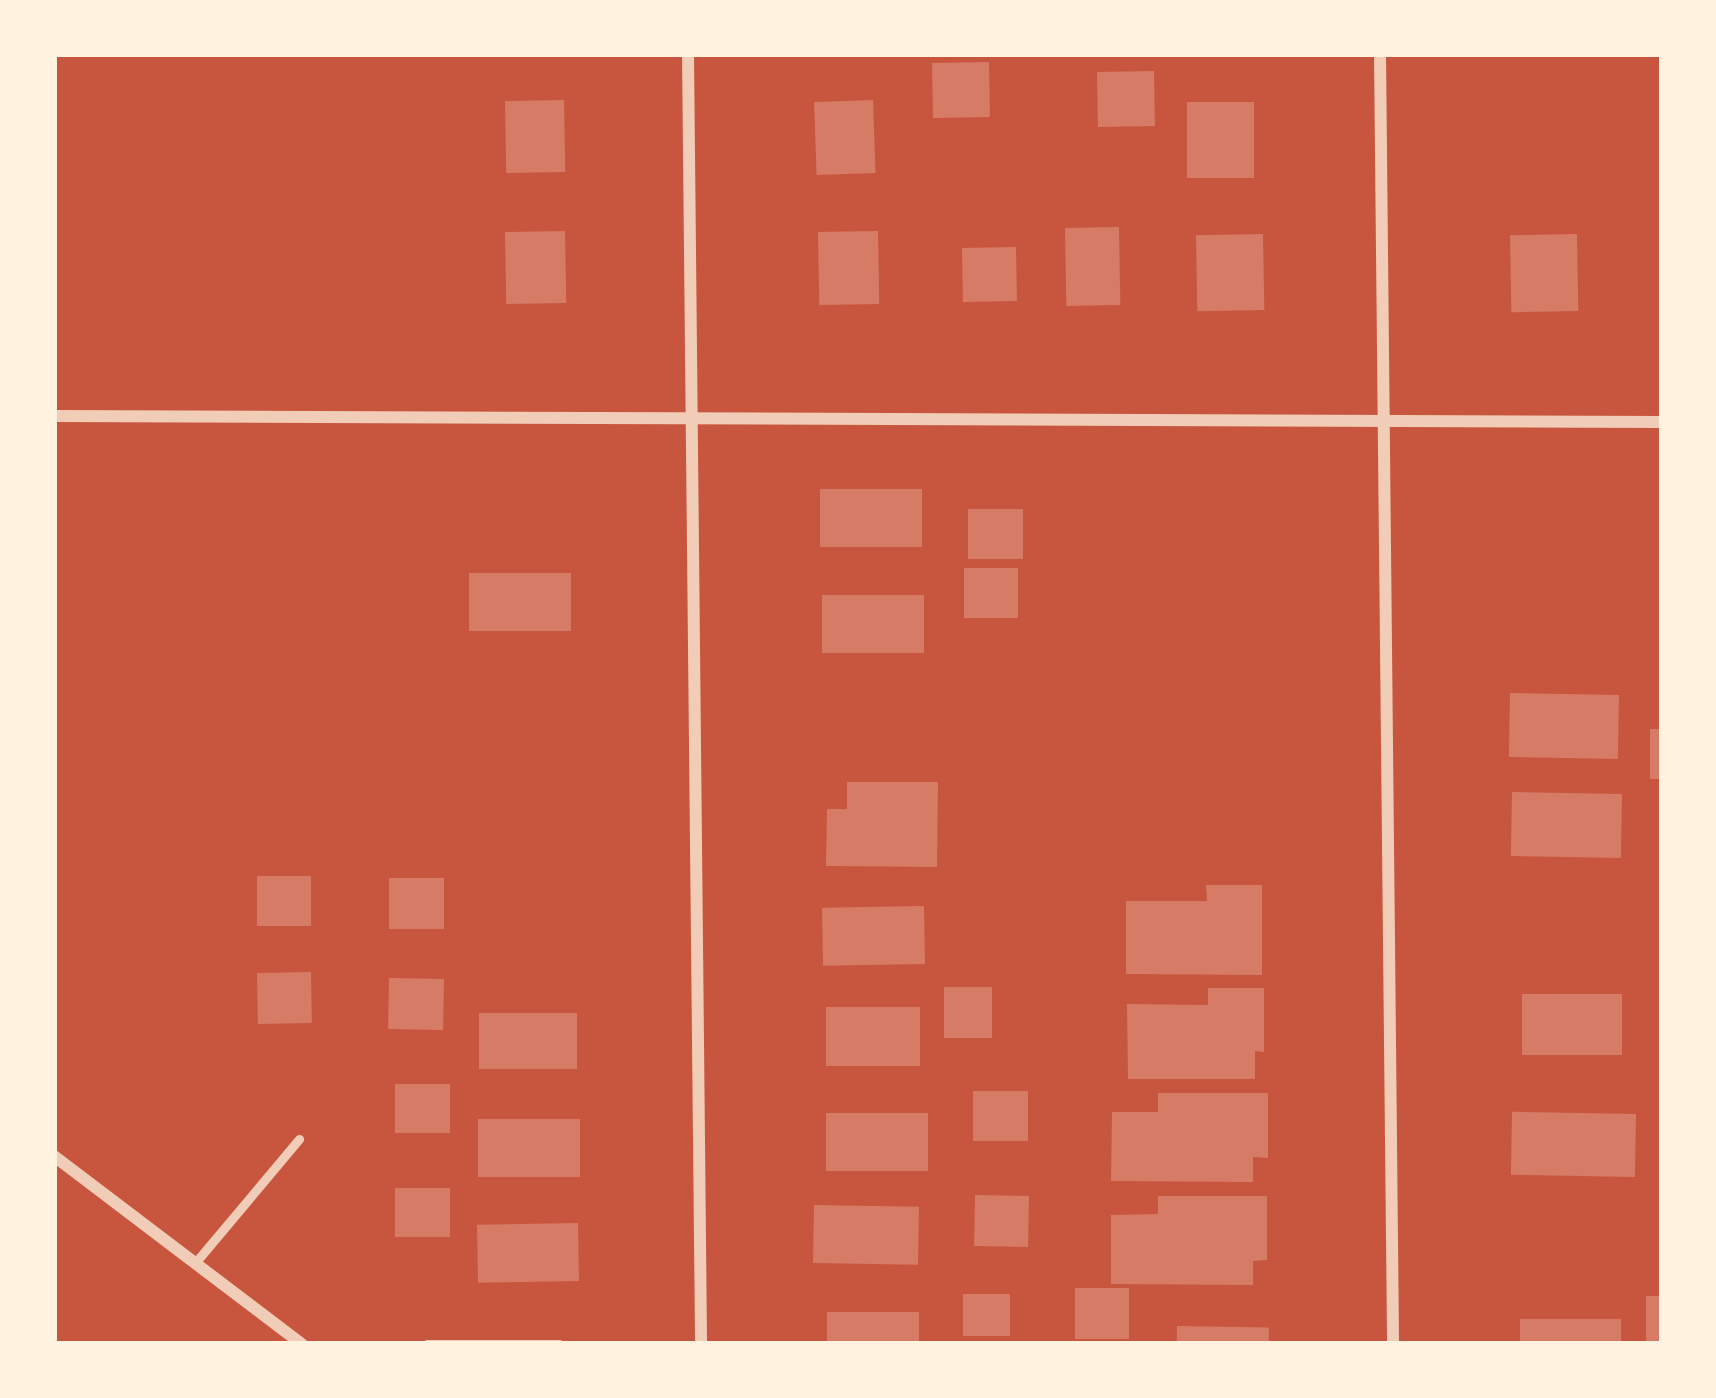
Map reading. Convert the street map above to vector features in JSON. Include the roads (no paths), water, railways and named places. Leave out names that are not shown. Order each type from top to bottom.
[{"type":"street","points":[[688,54],[700,1344]]},
{"type":"street","points":[[1380,54],[1393,1344]]},
{"type":"street","points":[[54,416],[1662,422]]},
{"type":"street","points":[[54,1156],[302,1344]]},
{"type":"lane","points":[[195,1263],[299,1139]]},
{"type":"lane","points":[[428,1344],[559,1344]]}]
